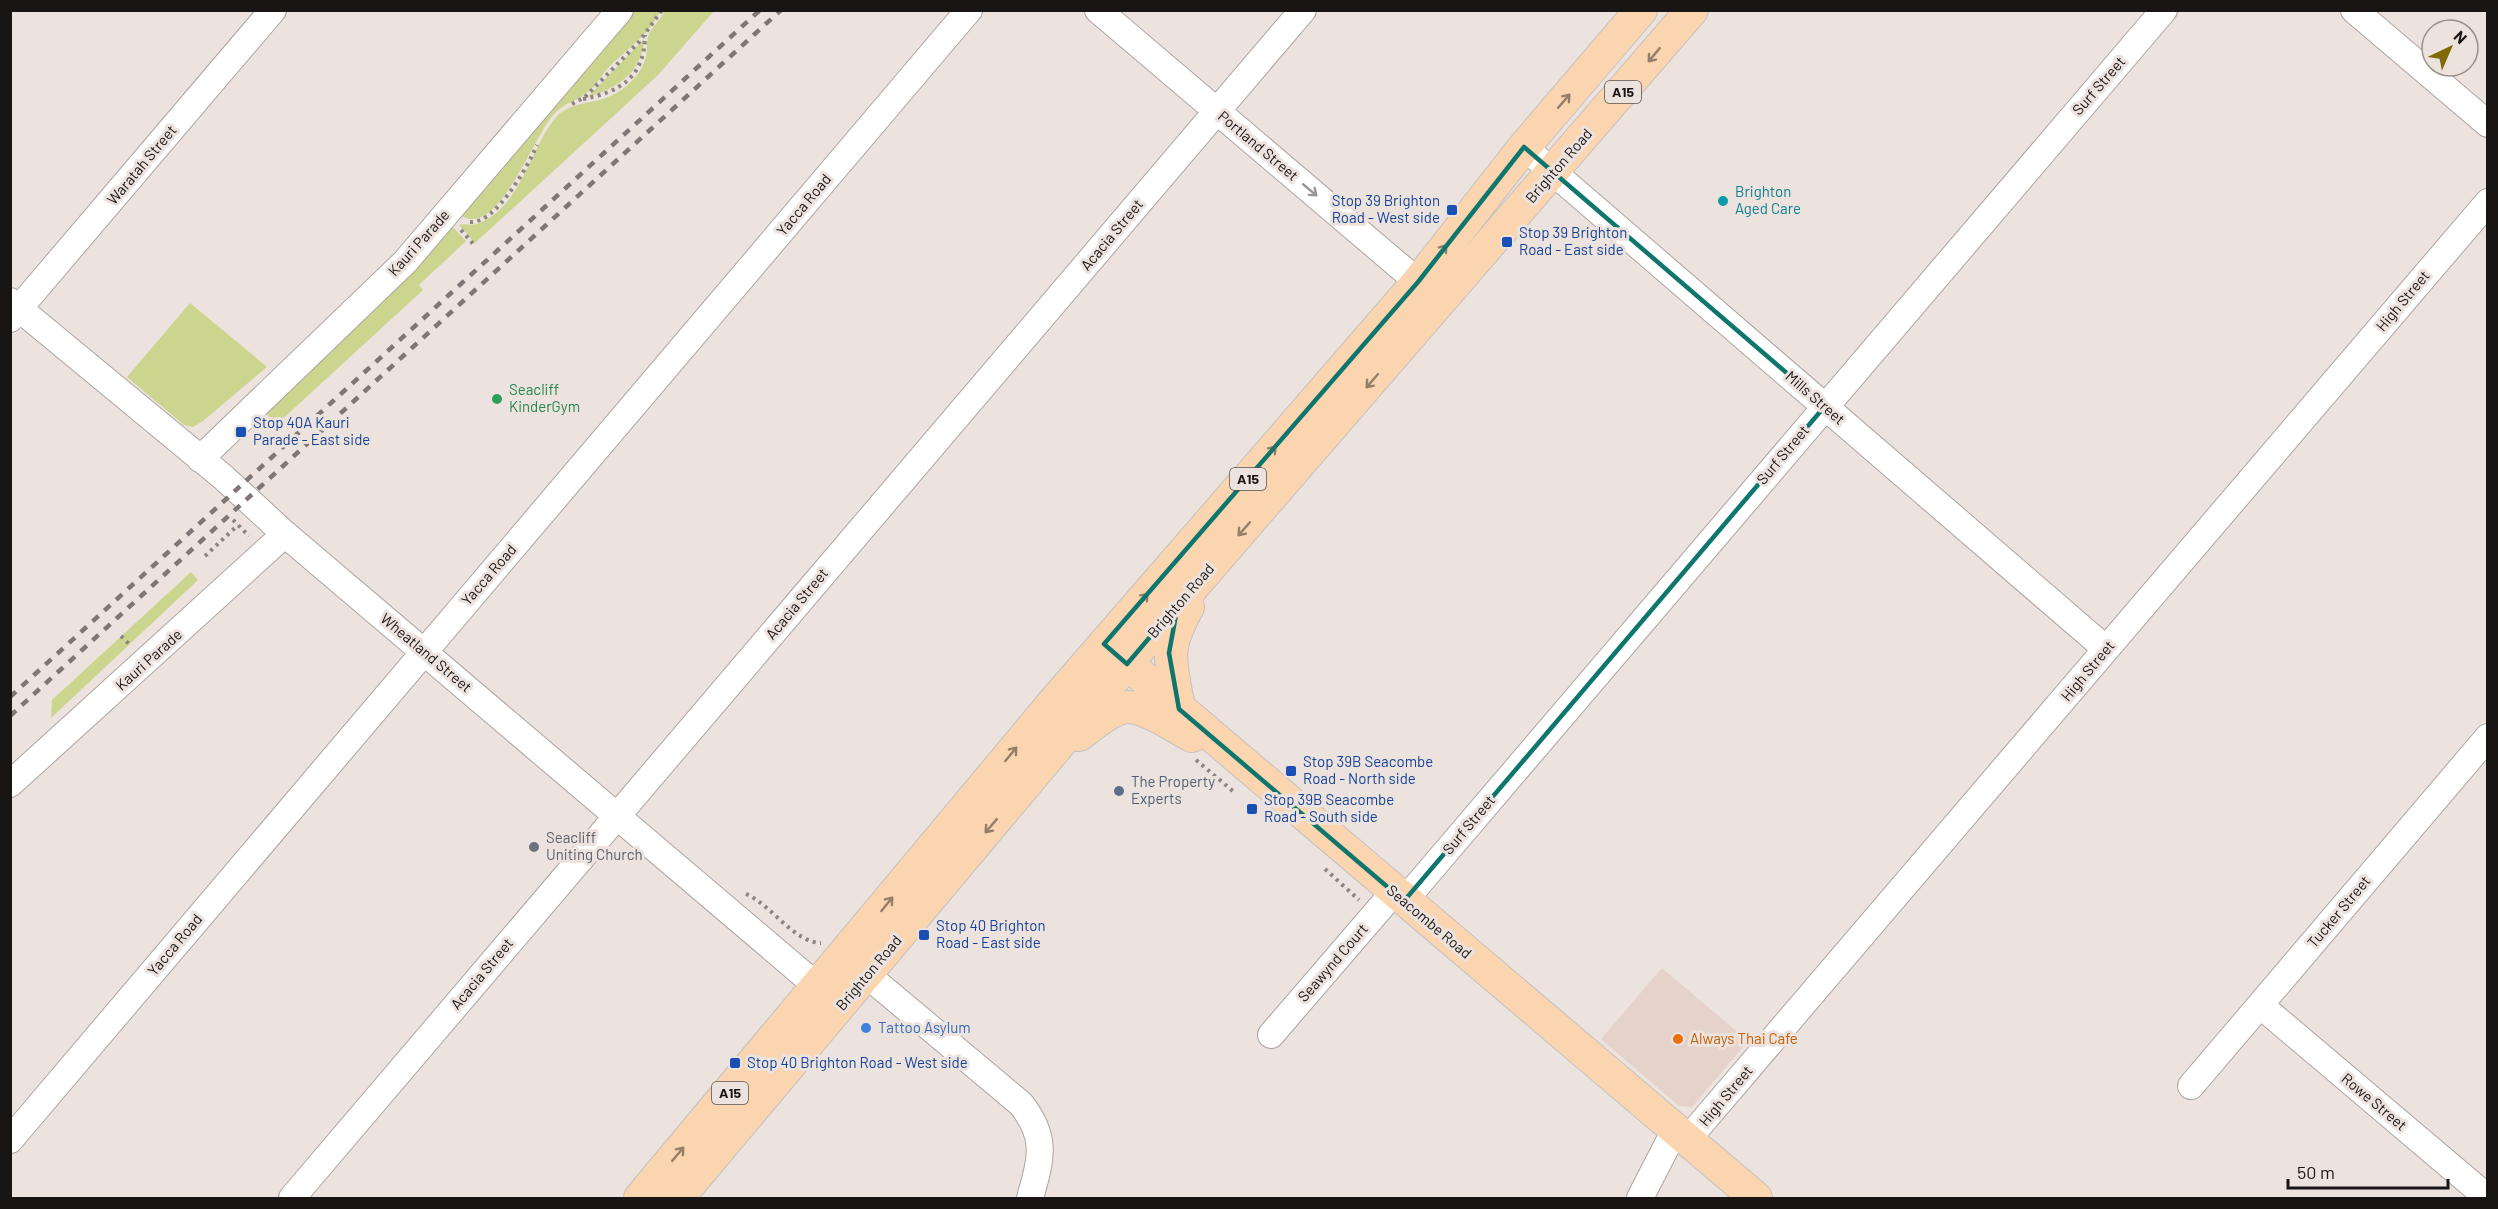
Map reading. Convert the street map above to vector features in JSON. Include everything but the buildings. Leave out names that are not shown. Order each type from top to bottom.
[{"type":"main road","name":"Brighton Road","points":[[678,1198],[830,997],[1104,644],[1418,282],[1524,147],[1641,10]]},
{"type":"main road","name":"Brighton Road","points":[[640,1198],[830,997],[867,975],[1127,664],[1692,10]]},
{"type":"main road","points":[[1179,709],[1169,653],[1173,633],[1210,567]]},
{"type":"main road","name":"Seacombe Road","points":[[1104,644],[1179,709],[1248,785],[1399,896],[1756,1198]]},
{"type":"main road","points":[[1041,765],[1103,717],[1127,707],[1159,717],[1248,785]]},
{"type":"street","name":"Waratah Street","points":[[14,310],[273,10]]},
{"type":"street","name":"Kauri Parade","points":[[200,459],[405,262],[620,10]]},
{"type":"street","name":"Yacca Road","points":[[10,1140],[969,10]]},
{"type":"street","name":"Portland Street","points":[[1098,10],[1418,282]]},
{"type":"street","name":"Acacia Street","points":[[292,1198],[1303,10]]},
{"type":"street","name":"Surf Street","points":[[1399,896],[1825,406],[2164,10]]},
{"type":"street","points":[[2354,10],[2487,124]]},
{"type":"street","name":"Mills Street","points":[[1524,147],[2106,649]]},
{"type":"street","name":"High Street","points":[[1640,1198],[1681,1135],[2106,649],[2487,201]]},
{"type":"street","name":"Wheatland Street","points":[[14,310],[200,459],[285,534],[830,997]]},
{"type":"street","name":"Kauri Parade","points":[[10,784],[285,534]]},
{"type":"street","name":"Tucker Street","points":[[2191,1086],[2487,737]]},
{"type":"street","name":"Seawynd Court","points":[[1271,1035],[1399,896]]},
{"type":"street","points":[[867,975],[1021,1104],[1034,1121],[1041,1141],[1039,1166],[1030,1198]]},
{"type":"street","name":"Rowe Street","points":[[2260,1005],[2487,1198]]},
{"type":"path","points":[[565,109],[600,83],[608,70],[645,34],[662,10]]},
{"type":"path","points":[[579,100],[606,95],[635,75],[643,60],[645,34]]},
{"type":"path","points":[[464,222],[475,223],[491,212],[506,196],[521,177],[538,143]]},
{"type":"path","points":[[205,556],[238,525]]},
{"type":"path","points":[[121,636],[130,645]]},
{"type":"path","points":[[1187,753],[1248,785]]},
{"type":"path","points":[[1321,866],[1361,903]]},
{"type":"highlighted area","points":[[1524,147],[1825,406],[1404,901],[1179,709],[1169,653],[1178,604],[1127,664],[1104,644],[1418,282]]},
{"type":"shaded area","points":[[1662,968],[1748,1041],[1692,1107],[1679,1106],[1601,1039]]},
{"type":"green space","points":[[628,11],[660,11],[644,35],[608,68],[591,89],[557,111],[500,201],[486,214],[471,219],[456,212]]},
{"type":"green space","points":[[665,11],[714,11],[658,75],[475,243],[459,225],[477,224],[492,216],[505,205],[524,175],[539,143],[563,111],[614,94],[631,82],[645,60],[649,34]]},
{"type":"green space","points":[[644,39],[639,61],[626,77],[609,89],[588,97]]},
{"type":"green space","points":[[448,222],[466,241],[419,285],[423,290],[276,425],[264,411]]},
{"type":"green space","points":[[190,303],[267,367],[193,427],[184,425],[127,377]]},
{"type":"green space","points":[[191,572],[198,580],[51,718],[52,700]]},
{"type":"railway","points":[[10,697],[760,10]]},
{"type":"railway","points":[[10,716],[781,10]]},
{"type":"place","name":"Brighton Aged Care","points":[[1723,201]]},
{"type":"place","name":"Stop 39 Brighton Road - West side","points":[[1452,210]]},
{"type":"place","name":"Stop 39 Brighton Road - East side","points":[[1507,242]]},
{"type":"place","name":"Seacliff KinderGym","points":[[497,399]]},
{"type":"place","name":"Stop 40A Kauri Parade - East side","points":[[241,432]]},
{"type":"place","name":"Stop 39B Seacombe Road - North side","points":[[1291,771]]},
{"type":"place","name":"The Property Experts","points":[[1119,791]]},
{"type":"place","name":"Stop 39B Seacombe Road - South side","points":[[1252,809]]},
{"type":"place","name":"Seacliff Uniting Church","points":[[534,847]]},
{"type":"place","name":"Stop 40 Brighton Road - East side","points":[[924,935]]},
{"type":"place","name":"Tattoo Asylum","points":[[866,1028]]},
{"type":"place","name":"Always Thai Cafe","points":[[1678,1039]]},
{"type":"place","name":"Stop 40 Brighton Road - West side","points":[[735,1063]]}]
